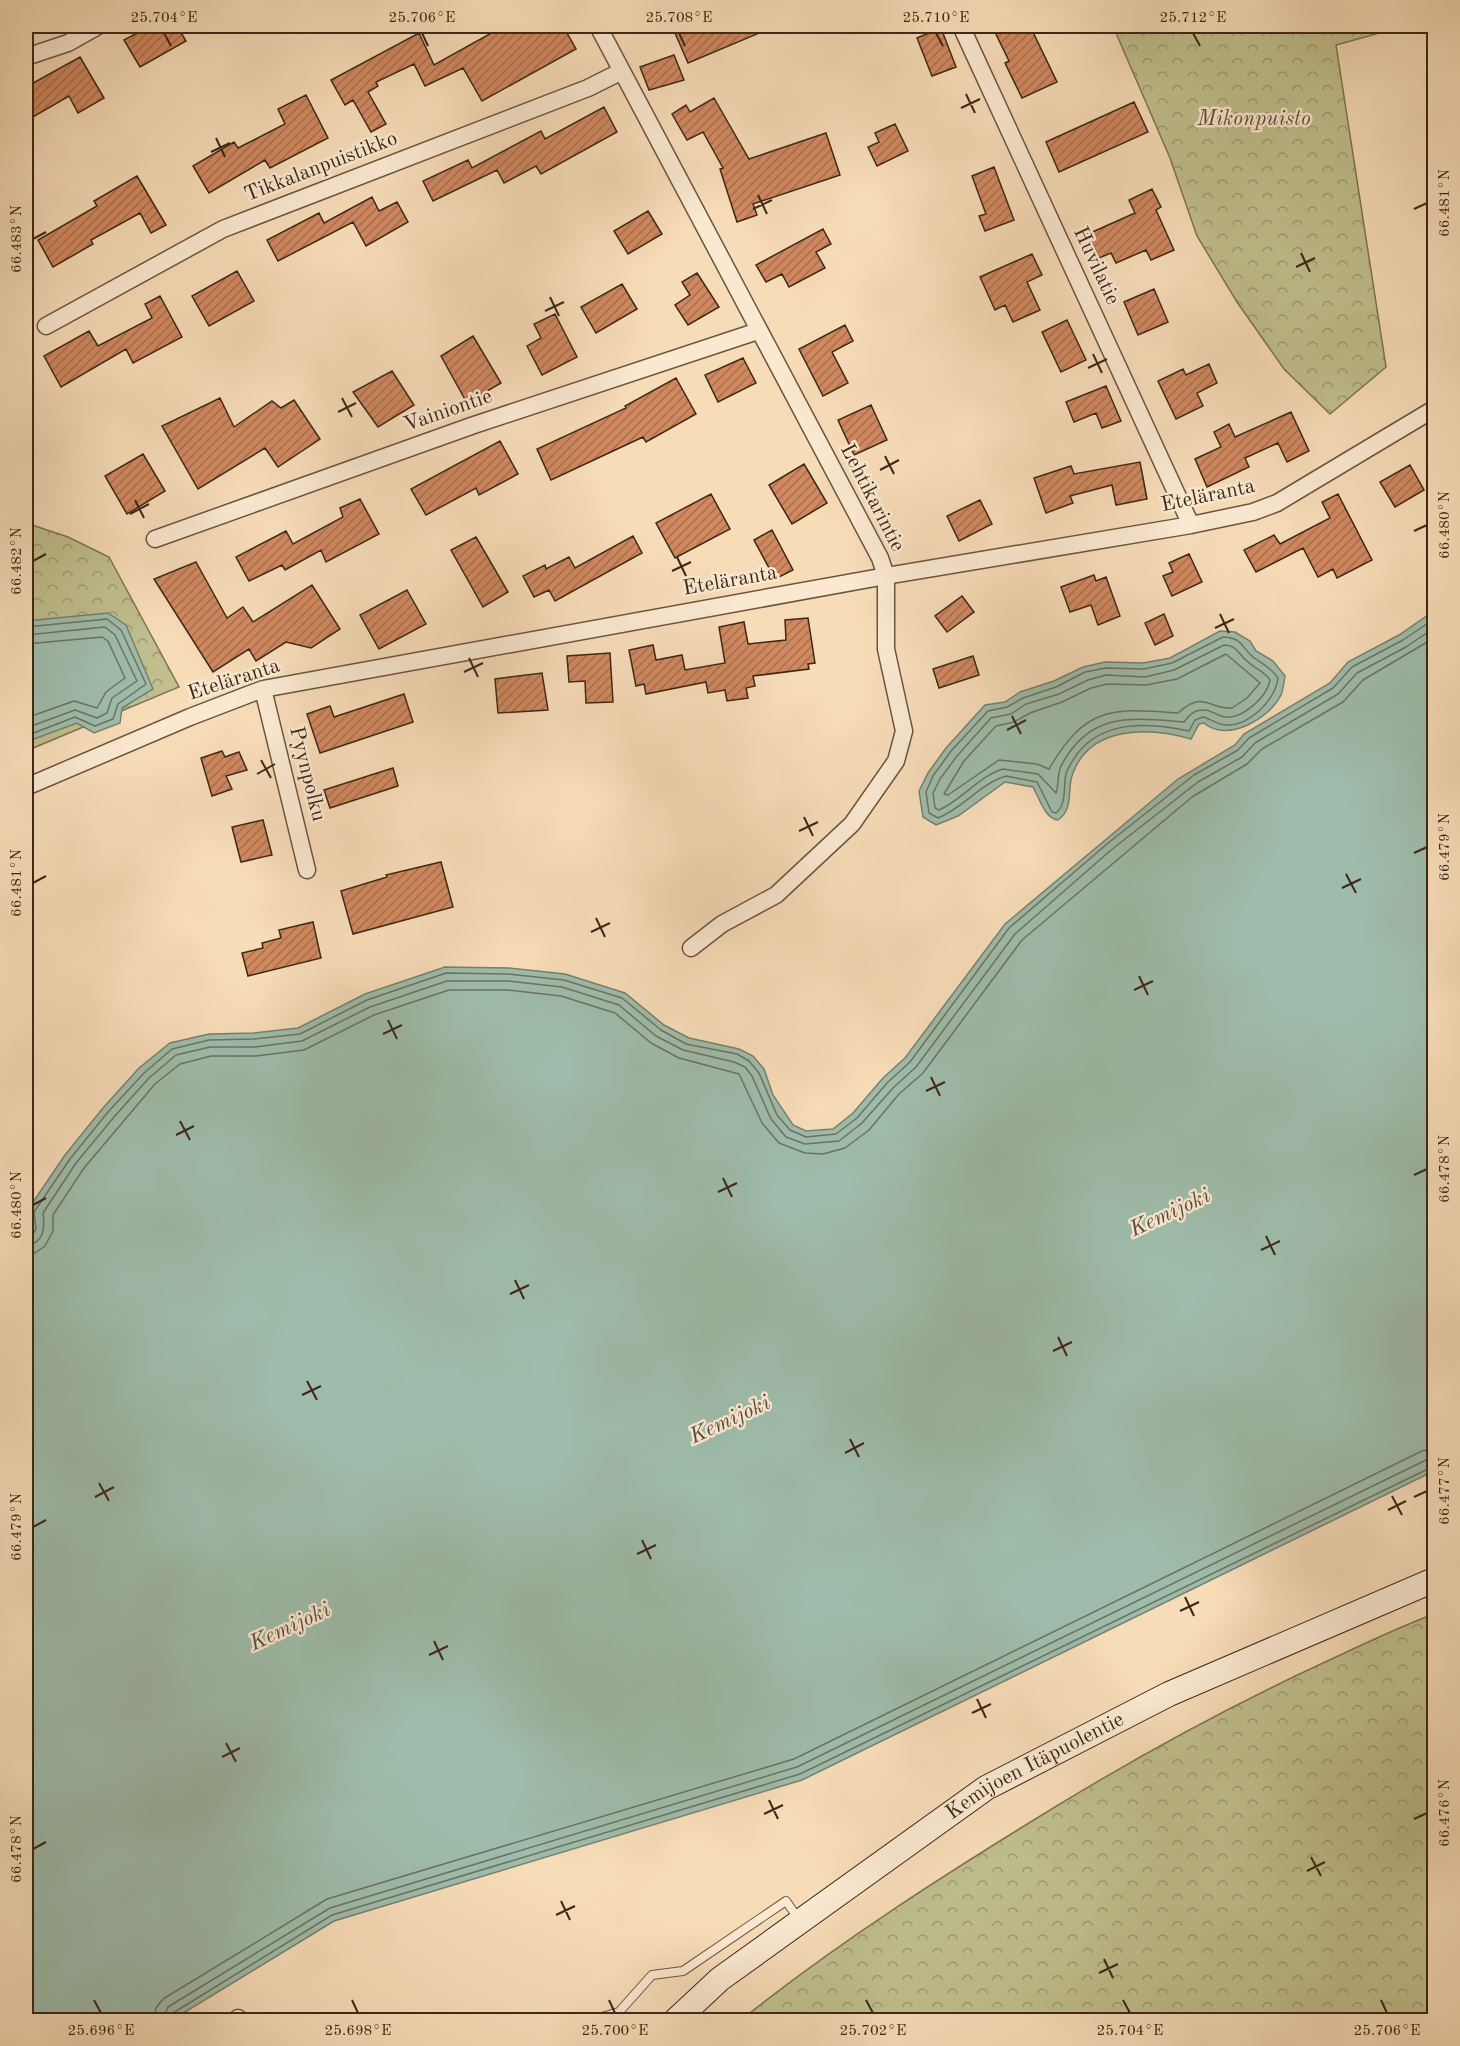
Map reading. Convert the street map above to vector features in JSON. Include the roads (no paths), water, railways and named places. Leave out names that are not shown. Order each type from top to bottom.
[{"type":"main road","name":"Kemijoen Itäpuolentie","points":[[676,2020],[720,1979],[986,1788],[1168,1694],[1434,1580]]},
{"type":"street","points":[[26,57],[68,43],[98,26]]},
{"type":"street","name":"Lehtikarintie","points":[[598,26],[880,558],[886,576],[886,649],[904,730],[896,761],[852,824],[776,895],[722,924],[691,948]]},
{"type":"street","name":"Huvilatie","points":[[961,26],[1191,525]]},
{"type":"street","name":"Tikkalanpuistikko","points":[[46,326],[223,229],[588,88],[622,71]]},
{"type":"street","name":"Vainiontie","points":[[155,538],[486,422],[758,331]]},
{"type":"street","name":"Eteläranta","points":[[26,788],[190,717],[263,689],[886,576],[1191,525],[1253,512],[1277,503],[1434,409]]},
{"type":"street","name":"Pyynpolku","points":[[263,689],[307,870]]},
{"type":"lane","points":[[592,2020],[619,2013],[652,1976],[683,1971],[786,1901],[800,1921]]},
{"type":"water","name":"Kemijoki","points":[[1434,611],[1434,1471],[802,1780],[334,1921],[172,2020],[26,2020],[26,1235],[32,1226],[27,1211],[65,1155],[139,1068],[170,1043],[209,1034],[254,1033],[298,1028],[365,994],[445,967],[509,968],[565,974],[625,993],[664,1025],[689,1038],[739,1049],[753,1056],[764,1069],[773,1095],[793,1125],[806,1131],[833,1129],[853,1113],[883,1078],[905,1058],[1005,924],[1178,779],[1235,745],[1244,734],[1330,683],[1348,662],[1399,635]]},
{"type":"water","points":[[108,613],[126,625],[153,689],[122,708],[120,723],[94,733],[77,723],[26,742],[26,621]]},
{"type":"water","points":[[1220,631],[1235,632],[1250,641],[1256,651],[1273,661],[1285,676],[1281,695],[1275,704],[1257,720],[1247,726],[1224,730],[1213,729],[1204,723],[1199,724],[1191,739],[1158,732],[1123,734],[1107,738],[1093,746],[1082,757],[1071,779],[1067,810],[1058,820],[1049,816],[1033,787],[1005,782],[958,816],[936,825],[923,817],[919,791],[928,773],[946,748],[985,705],[1005,702],[1020,692],[1054,681],[1083,667],[1105,662],[1143,663],[1170,658]]},
{"type":"park label","name":"Mikonpuisto","points":[[1254,119]]}]
